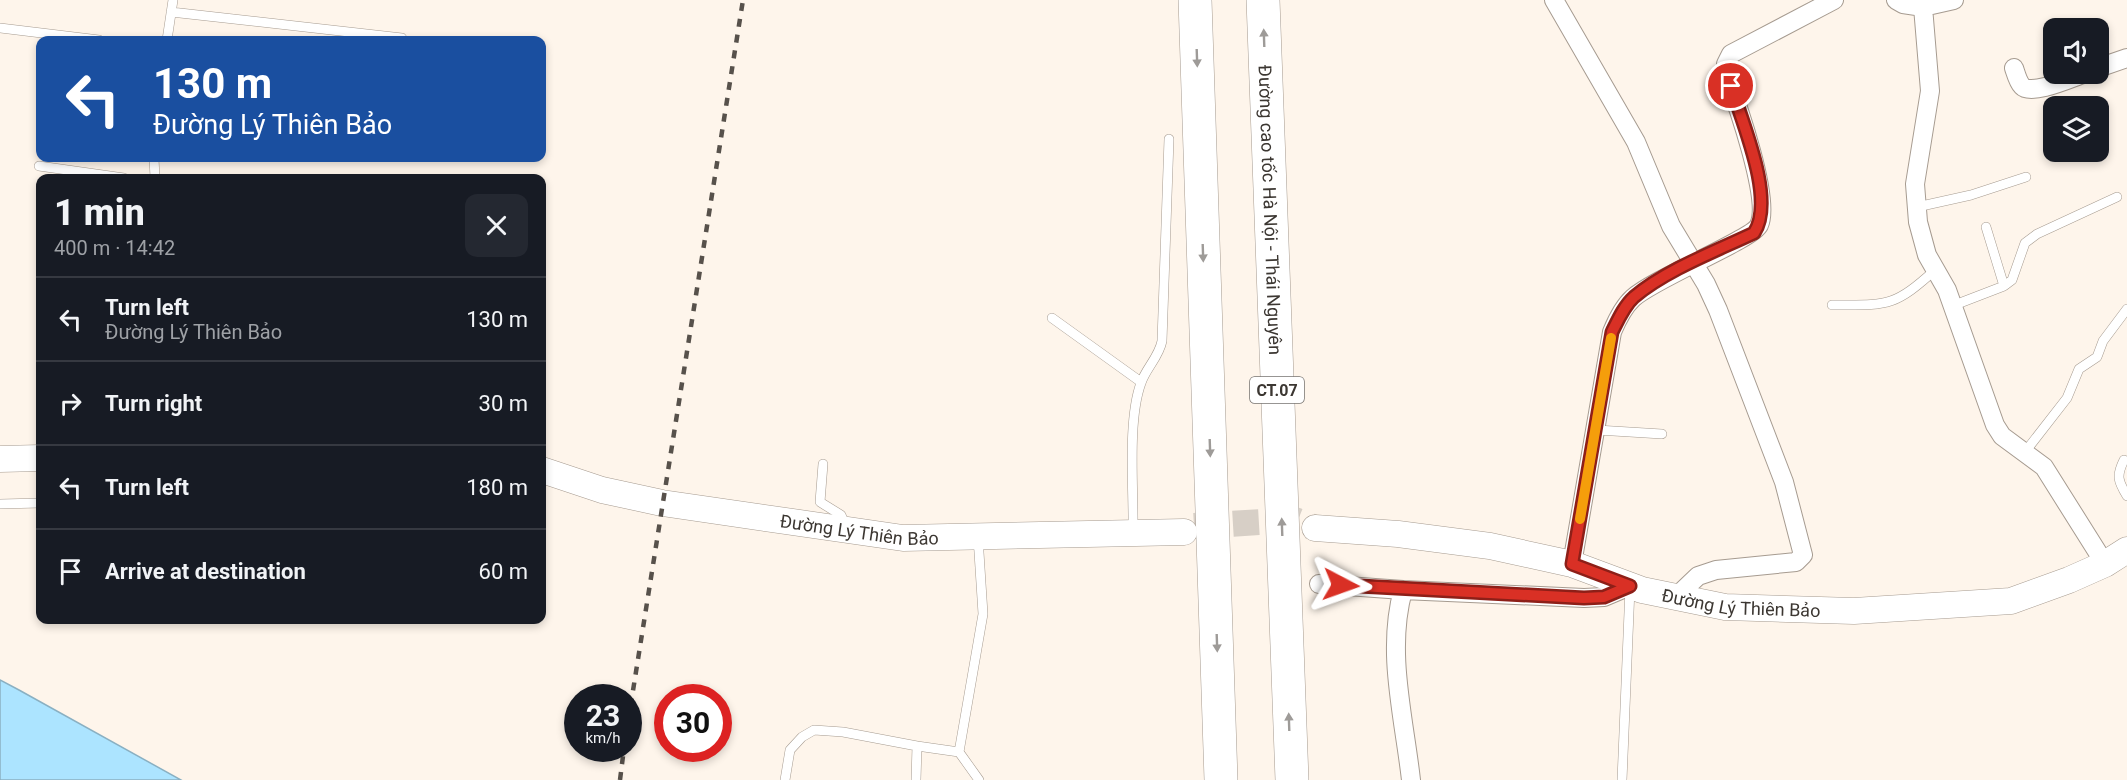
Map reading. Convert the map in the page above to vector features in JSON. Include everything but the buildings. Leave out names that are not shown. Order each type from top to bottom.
[{"type":"highway","points":[[1195,0],[1221,780]]},
{"type":"highway","name":"Đường cao tốc Hà Nội - Thái Nguyên","points":[[1263,0],[1292,780]]},
{"type":"main road","points":[[0,459],[36,458]]},
{"type":"main road","name":"Đường Lý Thiên Bảo","points":[[546,471],[602,490],[662,503],[903,538],[1133,535],[1184,532]]},
{"type":"main road","name":"Đường Lý Thiên Bảo","points":[[1315,528],[1398,534],[1490,546],[1572,564],[1630,586],[1725,607],[1854,611],[2011,601],[2105,564],[2127,550]]},
{"type":"street","points":[[1554,0],[1636,142],[1671,226],[1706,284],[1740,363],[1784,482],[1803,555],[1796,562],[1716,570],[1698,576],[1676,597]]},
{"type":"street","points":[[1572,564],[1597,430],[1612,332],[1619,316],[1633,298],[1692,264],[1754,233],[1762,215],[1760,182],[1726,75],[1728,59],[1731,54],[1834,0]]},
{"type":"street","points":[[1896,0],[1903,4],[1954,0]]},
{"type":"street","points":[[1922,3],[1929,91],[1915,184],[1917,207],[1927,255],[1952,306],[1995,425],[2002,436],[2044,467],[2105,564]]},
{"type":"street","points":[[2109,64],[2127,58]]},
{"type":"street","points":[[2014,68],[2021,86],[2026,89],[2037,90],[2054,84]]},
{"type":"street","points":[[1319,584],[1584,598],[1604,597],[1630,586]]},
{"type":"street","points":[[1403,590],[1397,612],[1395,657],[1411,780]]},
{"type":"lane","points":[[168,36],[173,0]]},
{"type":"lane","points":[[171,12],[384,36]]},
{"type":"lane","points":[[0,28],[66,36]]},
{"type":"lane","points":[[1133,535],[1134,430],[1141,382],[1161,350],[1162,341],[1169,139]]},
{"type":"lane","points":[[39,166],[96,174]]},
{"type":"lane","points":[[1917,207],[1971,195],[2026,177]]},
{"type":"lane","points":[[1952,306],[2004,286],[2012,280],[2025,243],[2031,239],[2117,197]]},
{"type":"lane","points":[[1986,227],[2004,286]]},
{"type":"lane","points":[[1832,305],[1877,305],[1893,302],[1909,293],[1935,270]]},
{"type":"lane","points":[[2025,452],[2067,398],[2079,369],[2097,357],[2103,341],[2127,309]]},
{"type":"lane","points":[[1052,318],[1141,382]]},
{"type":"lane","points":[[1597,430],[1662,434]]},
{"type":"lane","points":[[2124,460],[2118,473],[2118,480],[2127,496]]},
{"type":"lane","points":[[823,464],[820,502],[841,515],[847,530]]},
{"type":"lane","points":[[0,504],[36,503]]},
{"type":"lane","points":[[978,537],[983,614],[959,752],[979,780]]},
{"type":"lane","points":[[1622,780],[1630,586]]},
{"type":"lane","points":[[785,780],[790,750],[802,737],[814,730],[843,732],[959,752]]},
{"type":"lane","points":[[916,780],[917,746]]},
{"type":"water","points":[[0,680],[19,690],[181,780],[0,780]]},
{"type":"tunnel","points":[[1194,526],[1295,520],[1315,528]]},
{"type":"railway","points":[[634,684],[743,0]]},
{"type":"railway","points":[[620,780],[622,762]]},
{"type":"slow traffic","points":[[1580,519],[1611,338]]},
{"type":"route","points":[[1341,585],[1584,598],[1604,597],[1630,586],[1572,564],[1597,430],[1612,332],[1619,316],[1633,298],[1683,267],[1754,233],[1760,224],[1762,215],[1760,182],[1731,86]]}]
